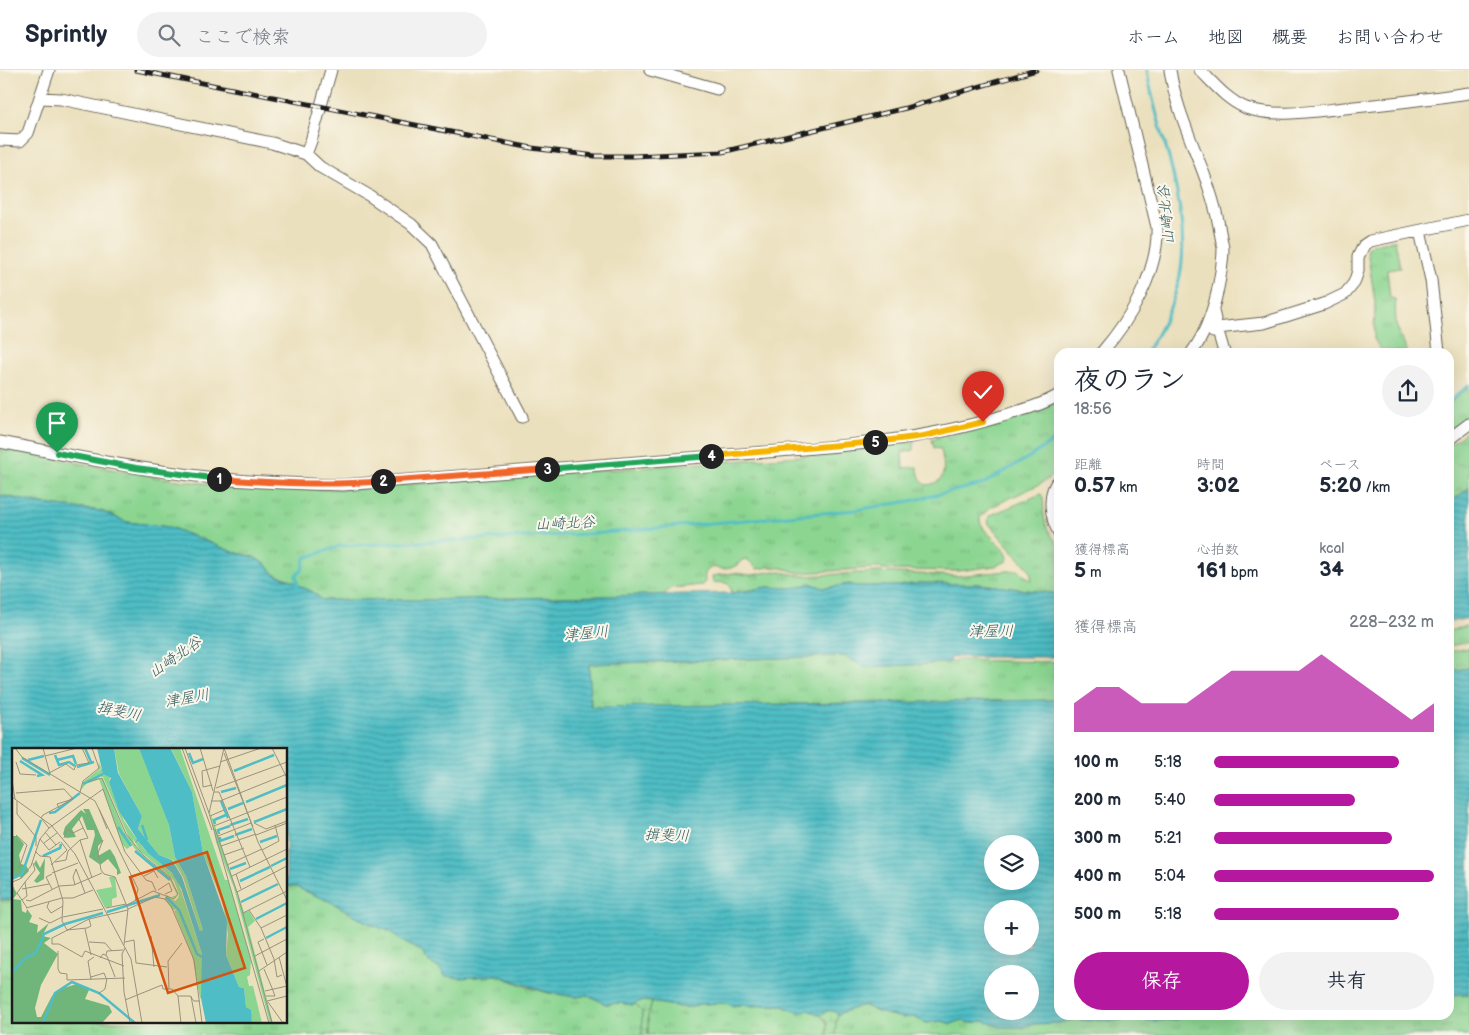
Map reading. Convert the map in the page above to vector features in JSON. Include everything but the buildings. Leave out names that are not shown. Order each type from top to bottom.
[{"type":"street","points":[[0,140],[20,141],[28,134],[49,70]]},
{"type":"street","points":[[306,154],[312,142],[331,70]]},
{"type":"street","points":[[650,70],[716,89]]},
{"type":"street","points":[[1105,348],[1140,298],[1148,278],[1157,241],[1153,210],[1119,70]]},
{"type":"street","points":[[1170,70],[1173,92],[1208,180],[1223,247],[1221,277],[1213,310],[1195,348]]},
{"type":"street","points":[[1200,70],[1224,94],[1235,102],[1248,108],[1266,112],[1298,113],[1469,93]]},
{"type":"street","points":[[40,98],[61,99],[272,143],[306,154],[320,167],[370,196],[411,224],[432,244],[522,417]]},
{"type":"street","points":[[1195,348],[1204,342],[1217,328],[1264,323],[1324,304],[1345,294],[1354,283],[1358,272],[1358,257],[1364,245],[1370,241],[1469,220]]},
{"type":"street","points":[[1420,231],[1430,280],[1438,348]]},
{"type":"street","points":[[1213,310],[1223,348]]},
{"type":"street","points":[[0,442],[136,468],[214,478],[279,484],[343,485],[815,448],[910,438],[983,422],[1041,404],[1054,398]]},
{"type":"street","points":[[1454,435],[1469,424]]},
{"type":"street","points":[[1054,489],[1051,499],[1054,521]]},
{"type":"green space","points":[[1395,240],[1400,268],[1387,270],[1390,298],[1395,299],[1396,325],[1405,348],[1380,348],[1374,339],[1375,302],[1367,249],[1373,244]]},
{"type":"green space","points":[[1469,387],[1469,416],[1454,427],[1454,400]]},
{"type":"green space","points":[[1054,401],[1054,475],[1042,483],[989,508],[980,518],[984,529],[1005,550],[1008,556],[1007,561],[995,566],[959,571],[875,568],[800,573],[782,568],[757,569],[747,559],[729,568],[710,568],[702,585],[671,588],[663,595],[322,600],[313,592],[294,581],[274,574],[268,566],[254,557],[233,552],[170,527],[127,522],[101,511],[42,504],[0,495],[0,447],[183,481],[260,488],[345,489],[813,455],[914,442],[914,450],[902,453],[903,468],[917,467],[920,478],[925,485],[938,481],[944,468],[941,449],[934,448],[932,439],[1013,418]]},
{"type":"green space","points":[[1469,430],[1469,488],[1454,499],[1454,441]]},
{"type":"green space","points":[[1041,494],[1047,527],[1054,539],[1054,593],[980,584],[919,583],[898,586],[857,586],[849,584],[823,588],[810,583],[800,587],[768,587],[732,593],[730,585],[723,582],[713,583],[712,576],[732,573],[752,575],[775,571],[804,576],[877,572],[957,576],[1018,570],[1032,581],[1030,570],[989,524],[988,519],[991,515]]},
{"type":"green space","points":[[1469,625],[1469,642],[1454,645],[1454,630]]},
{"type":"green space","points":[[1469,648],[1469,668],[1454,670],[1454,651]]},
{"type":"green space","points":[[844,656],[865,667],[947,663],[956,660],[1054,662],[1054,700],[591,708],[589,664]]},
{"type":"green space","points":[[288,886],[296,887],[331,902],[371,924],[389,931],[402,941],[421,951],[429,962],[440,969],[445,976],[477,977],[497,975],[527,987],[549,993],[577,997],[587,995],[606,1004],[635,1004],[642,1011],[642,1035],[0,1035],[0,900],[12,900],[12,1022],[288,1022]]},
{"type":"green space","points":[[1469,994],[1469,1035],[835,1035],[838,1014],[860,1006],[903,1018],[913,1017],[927,1023],[942,1021],[951,1024],[962,1020],[968,1023],[984,1021],[1023,1027],[1031,1024],[1059,1023],[1072,1020],[1454,1020],[1454,995]]},
{"type":"green space","points":[[640,1001],[652,1002],[648,1016],[648,1035],[642,1035],[642,1011],[635,1004]]},
{"type":"green space","points":[[652,1002],[680,1007],[727,1003],[749,1006],[780,1005],[794,1011],[808,1010],[821,1015],[827,1023],[827,1035],[648,1035],[648,1016]]},
{"type":"green space","points":[[832,1010],[838,1014],[835,1035],[827,1035],[827,1023],[821,1015],[825,1011]]},
{"type":"water","points":[[1469,488],[1469,618],[1454,621],[1454,499]]},
{"type":"water","points":[[0,495],[42,504],[101,511],[127,522],[170,527],[233,552],[254,557],[268,566],[274,574],[294,581],[313,592],[322,600],[423,600],[732,593],[768,587],[800,587],[810,583],[823,588],[849,584],[857,586],[898,586],[919,583],[980,584],[1054,593],[1054,657],[951,657],[948,663],[865,667],[844,656],[589,664],[591,707],[1054,700],[1054,1020],[1072,1020],[1059,1023],[1031,1024],[1023,1027],[1001,1027],[984,1021],[968,1023],[962,1020],[951,1024],[942,1021],[927,1023],[913,1017],[903,1018],[878,1012],[865,1006],[838,1014],[827,1011],[821,1015],[808,1010],[801,1013],[780,1005],[732,1006],[726,1003],[680,1007],[647,1001],[640,1001],[633,1005],[620,1003],[606,1004],[587,995],[577,997],[549,993],[497,975],[461,978],[445,976],[440,969],[429,962],[421,951],[402,941],[389,931],[371,924],[331,902],[296,887],[288,886],[288,748],[12,748],[12,900],[0,900]]},
{"type":"water","points":[[1469,668],[1469,994],[1454,995],[1454,670]]},
{"type":"water","points":[[1141,1020],[1175,1020],[1151,1021]]},
{"type":"waterway","name":"山崎北谷","points":[[1147,70],[1176,187],[1183,245],[1180,274],[1174,295],[1160,329],[1149,348]]},
{"type":"waterway","points":[[1454,398],[1469,385]]},
{"type":"waterway","name":"山崎北谷","points":[[296,587],[298,585],[296,575],[302,570],[305,558],[340,546],[603,533],[855,510],[910,501],[983,484],[1054,440]]},
{"type":"railway","points":[[136,70],[532,148],[595,156],[722,152],[906,108],[1036,70]]},
{"type":"route","points":[[57,453],[136,468],[214,478],[279,484],[343,485],[815,448],[924,436],[983,422]]},
{"type":"water label","name":"津屋川","points":[[991,631]]},
{"type":"water label","name":"津屋川","points":[[586,633]]},
{"type":"water label","name":"津屋川","points":[[187,698]]},
{"type":"water label","name":"揖斐川","points":[[119,711]]},
{"type":"water label","name":"揖斐川","points":[[667,835]]}]
